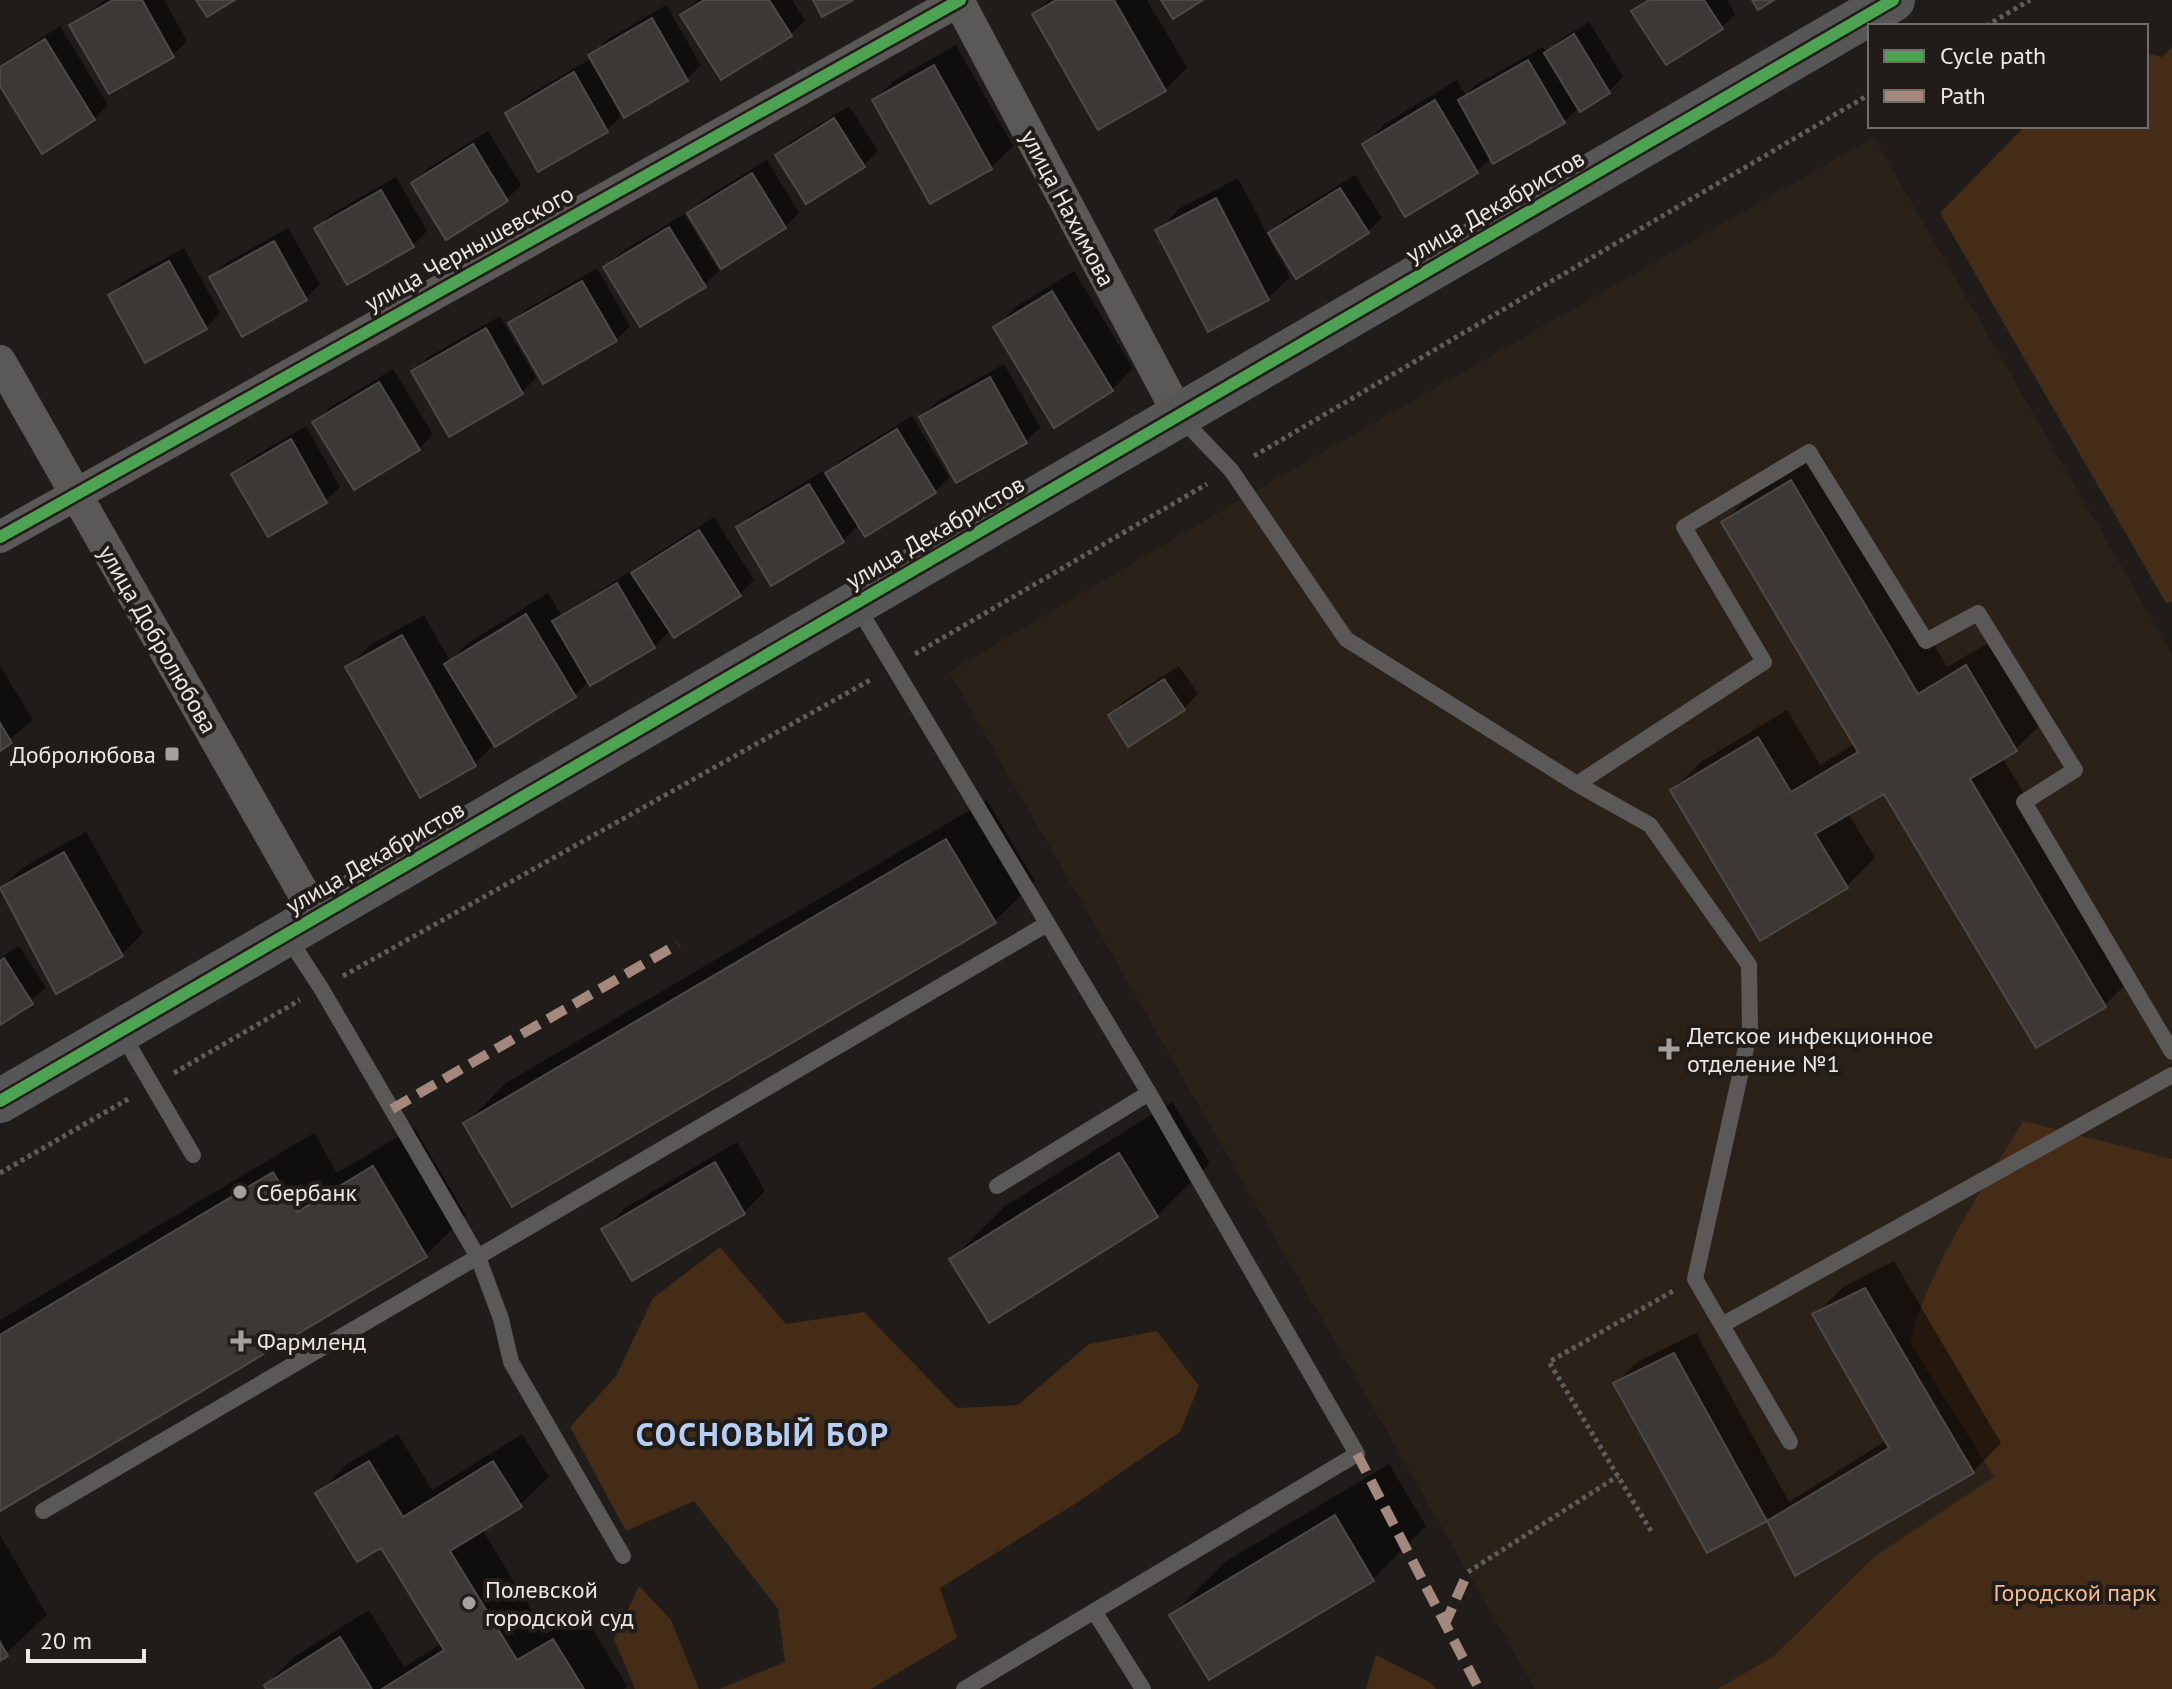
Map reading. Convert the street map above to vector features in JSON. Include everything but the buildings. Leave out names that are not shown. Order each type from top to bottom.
[{"type":"street","name":"улица Нахимова","points":[[959,0],[1179,415]]},
{"type":"street","name":"улица Чернышевского","points":[[0,537],[959,0]]},
{"type":"street","name":"улица Декабристов","points":[[0,1101],[1893,0]]},
{"type":"street","name":"улица Добролюбова","points":[[0,361],[75,493],[302,926]]},
{"type":"lane","points":[[1179,415],[1231,470],[1346,639],[1577,784],[1650,825],[1749,965],[1750,1030],[1695,1279],[1790,1442]]},
{"type":"lane","points":[[1577,784],[1764,662],[1684,527],[1809,452],[1926,641],[1978,613],[2075,770],[2024,802],[2172,1052]]},
{"type":"lane","points":[[856,603],[1149,1093],[1357,1454],[964,1689]]},
{"type":"lane","points":[[43,1511],[1047,924]]},
{"type":"lane","points":[[302,926],[321,988],[478,1257],[501,1319],[511,1362],[623,1556]]},
{"type":"lane","points":[[121,1031],[193,1155]]},
{"type":"lane","points":[[1722,1325],[2172,1075]]},
{"type":"lane","points":[[997,1186],[1149,1093]]},
{"type":"lane","points":[[1094,1611],[1143,1689]]},
{"type":"path","points":[[1989,24],[2030,0]]},
{"type":"path","points":[[0,1173],[893,666],[1868,95]]},
{"type":"path","points":[[1651,1531],[1549,1362],[1695,1279]]},
{"type":"path","points":[[1468,1572],[1618,1476]]},
{"type":"shaded area","name":"Детское инфекционное отделение №1","points":[[1874,137],[2172,654],[2172,1426],[1717,1689],[1535,1689],[949,672],[1246,496]]},
{"type":"green space","points":[[2172,47],[2172,602],[2166,603],[1940,213],[2023,128],[2148,128],[2148,54],[2162,57]]},
{"type":"green space","name":"Городской парк","points":[[2023,1121],[2172,1159],[2172,1689],[1717,1689],[1774,1656],[1874,1557],[1994,1477],[1910,1343],[1918,1315],[1943,1258]]},
{"type":"green space","points":[[720,1247],[786,1324],[864,1312],[957,1408],[1018,1405],[1089,1344],[1157,1331],[1199,1386],[1180,1432],[1078,1502],[940,1588],[957,1638],[871,1689],[719,1689],[785,1662],[778,1609],[694,1501],[626,1531],[570,1427],[616,1376],[653,1298]]},
{"type":"green space","points":[[639,1586],[671,1620],[699,1689],[635,1689],[614,1639]]},
{"type":"green space","points":[[1376,1655],[1431,1683],[1436,1689],[1366,1689]]},
{"type":"marked path","points":[[392,1109],[678,944]]},
{"type":"marked path","points":[[1357,1454],[1479,1689]]},
{"type":"marked path","points":[[1444,1626],[1468,1572]]},
{"type":"cycle path","points":[[0,537],[960,0]]},
{"type":"cycle path","points":[[0,1101],[1893,0]]},
{"type":"place","name":"Добролюбова","points":[[172,754]]},
{"type":"place","name":"Детское инфекционное отделение №1","points":[[1669,1049]]},
{"type":"place","name":"Сбербанк","points":[[240,1192]]},
{"type":"place","name":"Фармленд","points":[[241,1341]]},
{"type":"place","name":"Полевской городской суд","points":[[469,1603]]},
{"type":"district","name":"СОСНОВЫЙ БОР","points":[[763,1434]]}]
